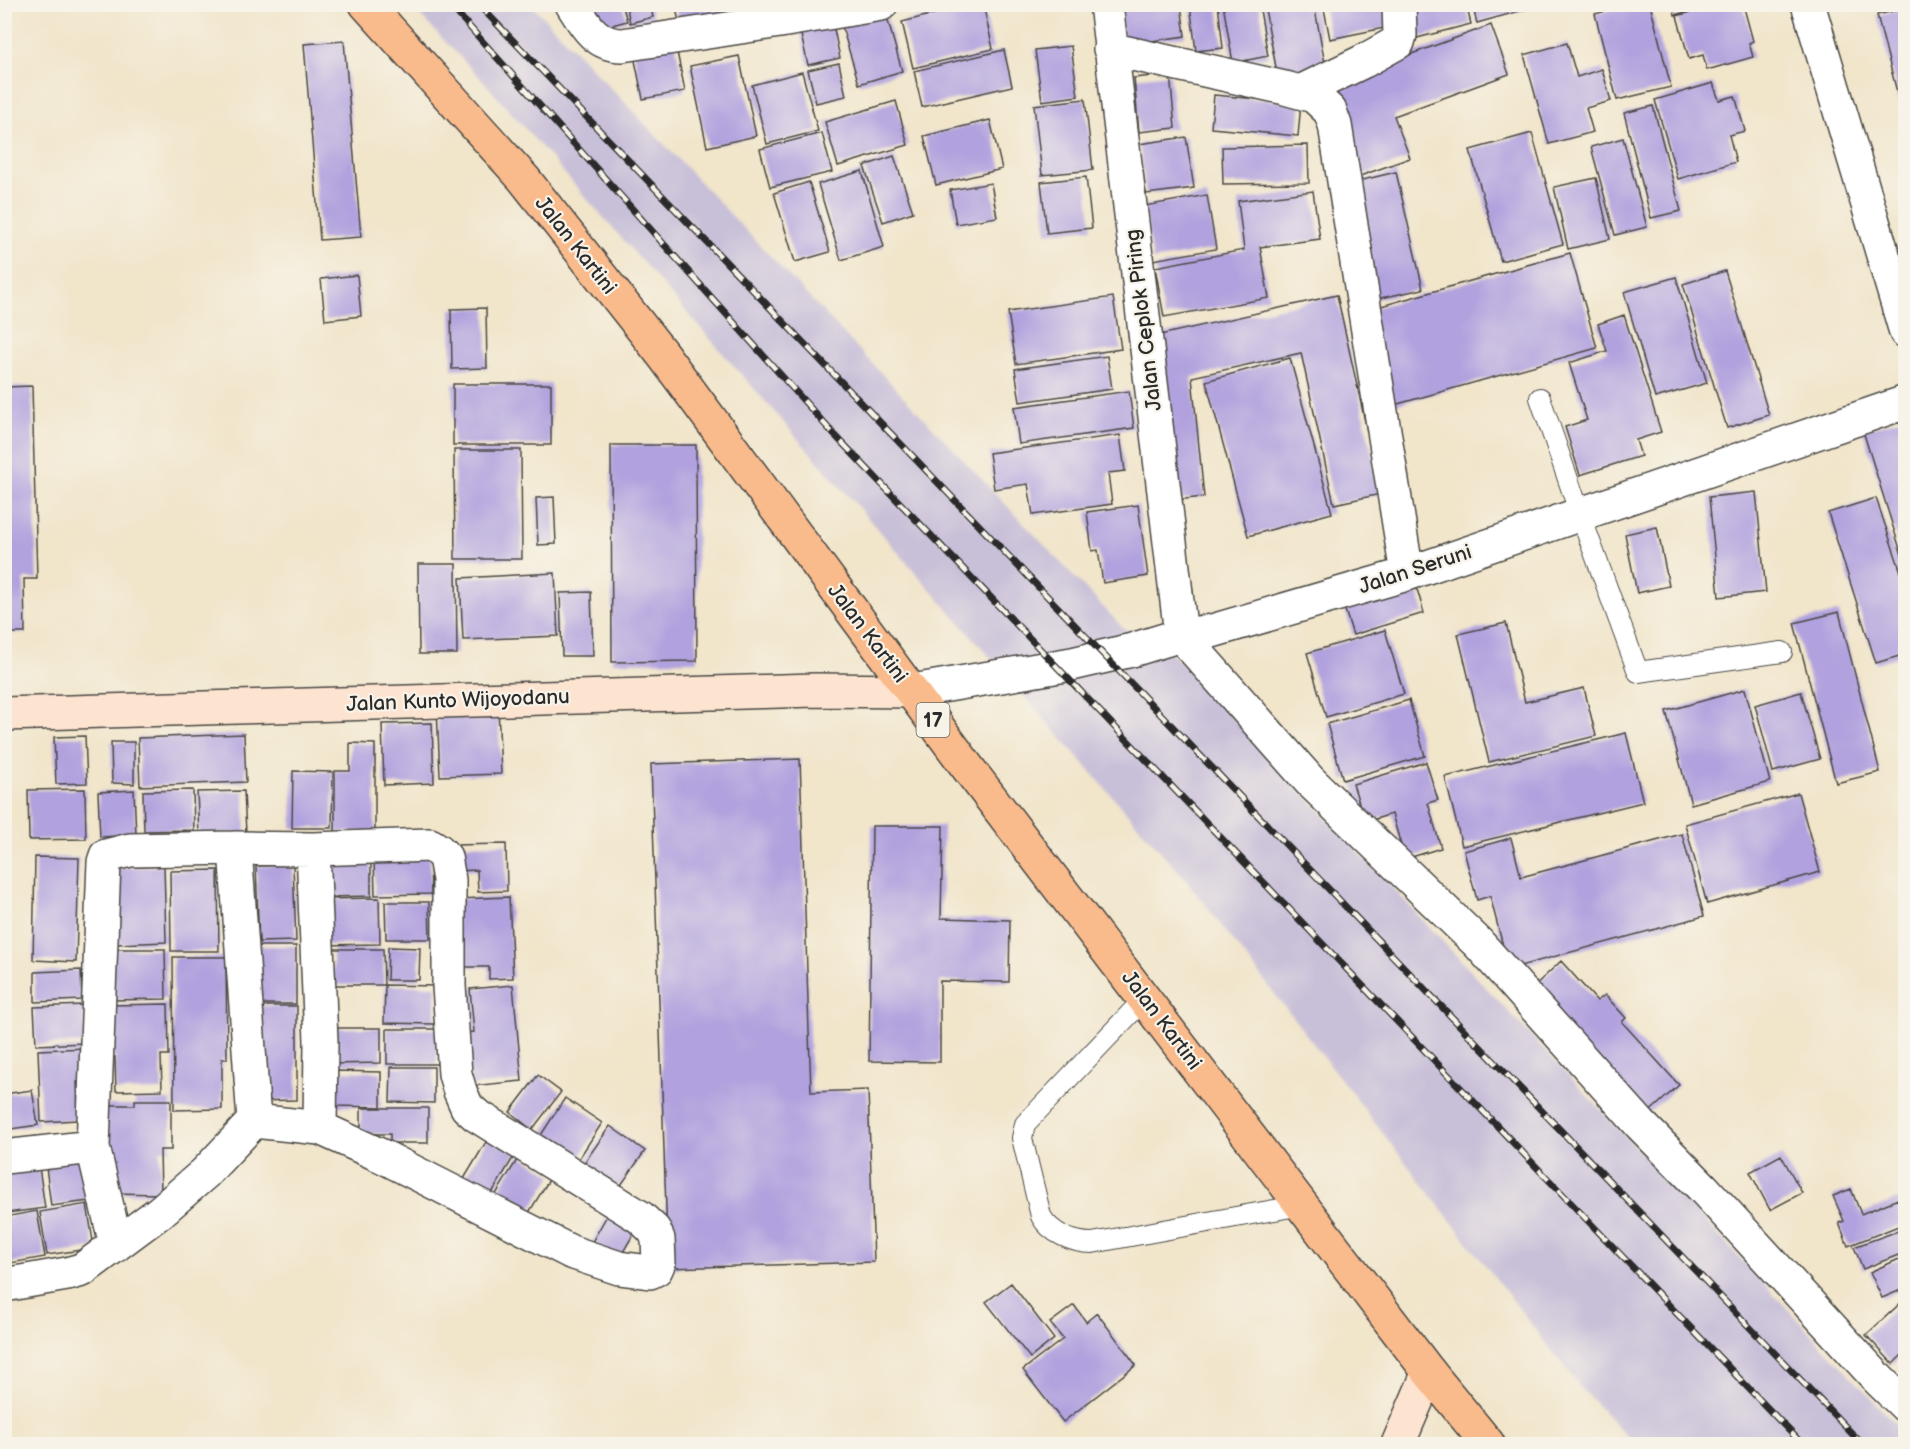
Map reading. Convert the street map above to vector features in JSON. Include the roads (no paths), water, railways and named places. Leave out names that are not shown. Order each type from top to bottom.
[{"type":"highway","name":"Jalan Kartini","points":[[366,4],[539,198],[663,355],[965,765],[1429,1372],[1488,1444]]},
{"type":"street","points":[[572,4],[597,38],[609,45],[622,45],[778,13],[881,4]]},
{"type":"street","name":"Jalan Ceplok Piring","points":[[1106,4],[1181,635]]},
{"type":"street","points":[[1300,92],[1398,42],[1400,4]]},
{"type":"street","points":[[1808,4],[1905,332]]},
{"type":"street","points":[[1110,49],[1300,92],[1314,96],[1330,111],[1335,125],[1407,574]]},
{"type":"street","name":"Jalan Seruni","points":[[912,691],[1083,662],[1181,635],[1212,631],[1407,574],[1905,402]]},
{"type":"street","points":[[1181,635],[1310,781],[1478,943],[1641,1125],[1703,1188],[1905,1406]]},
{"type":"street","name":"Jalan Kunto Wijoyodanu","points":[[4,714],[815,690],[912,691]]},
{"type":"street","points":[[116,1245],[93,1147],[104,858],[109,854],[130,850],[313,849],[430,845],[445,857],[449,880],[449,986],[455,1074],[467,1107],[476,1115],[640,1217],[654,1230],[658,1239],[656,1269],[641,1272],[619,1268],[571,1252],[384,1157],[320,1128],[254,1121]]},
{"type":"street","points":[[4,1285],[68,1275],[82,1270],[160,1212],[205,1173],[254,1121],[235,848]]},
{"type":"street","points":[[313,849],[321,1041],[320,1128]]},
{"type":"street","points":[[4,1157],[93,1147]]},
{"type":"street","points":[[1398,1444],[1429,1372]]},
{"type":"lane","points":[[1540,398],[1638,672],[1782,652]]},
{"type":"lane","points":[[1145,998],[1023,1128],[1022,1138],[1041,1216],[1045,1223],[1055,1231],[1081,1243],[1092,1243],[1302,1205]]},
{"type":"railway","points":[[449,4],[830,430],[1802,1444]]},
{"type":"railway","points":[[478,4],[1862,1444]]}]
